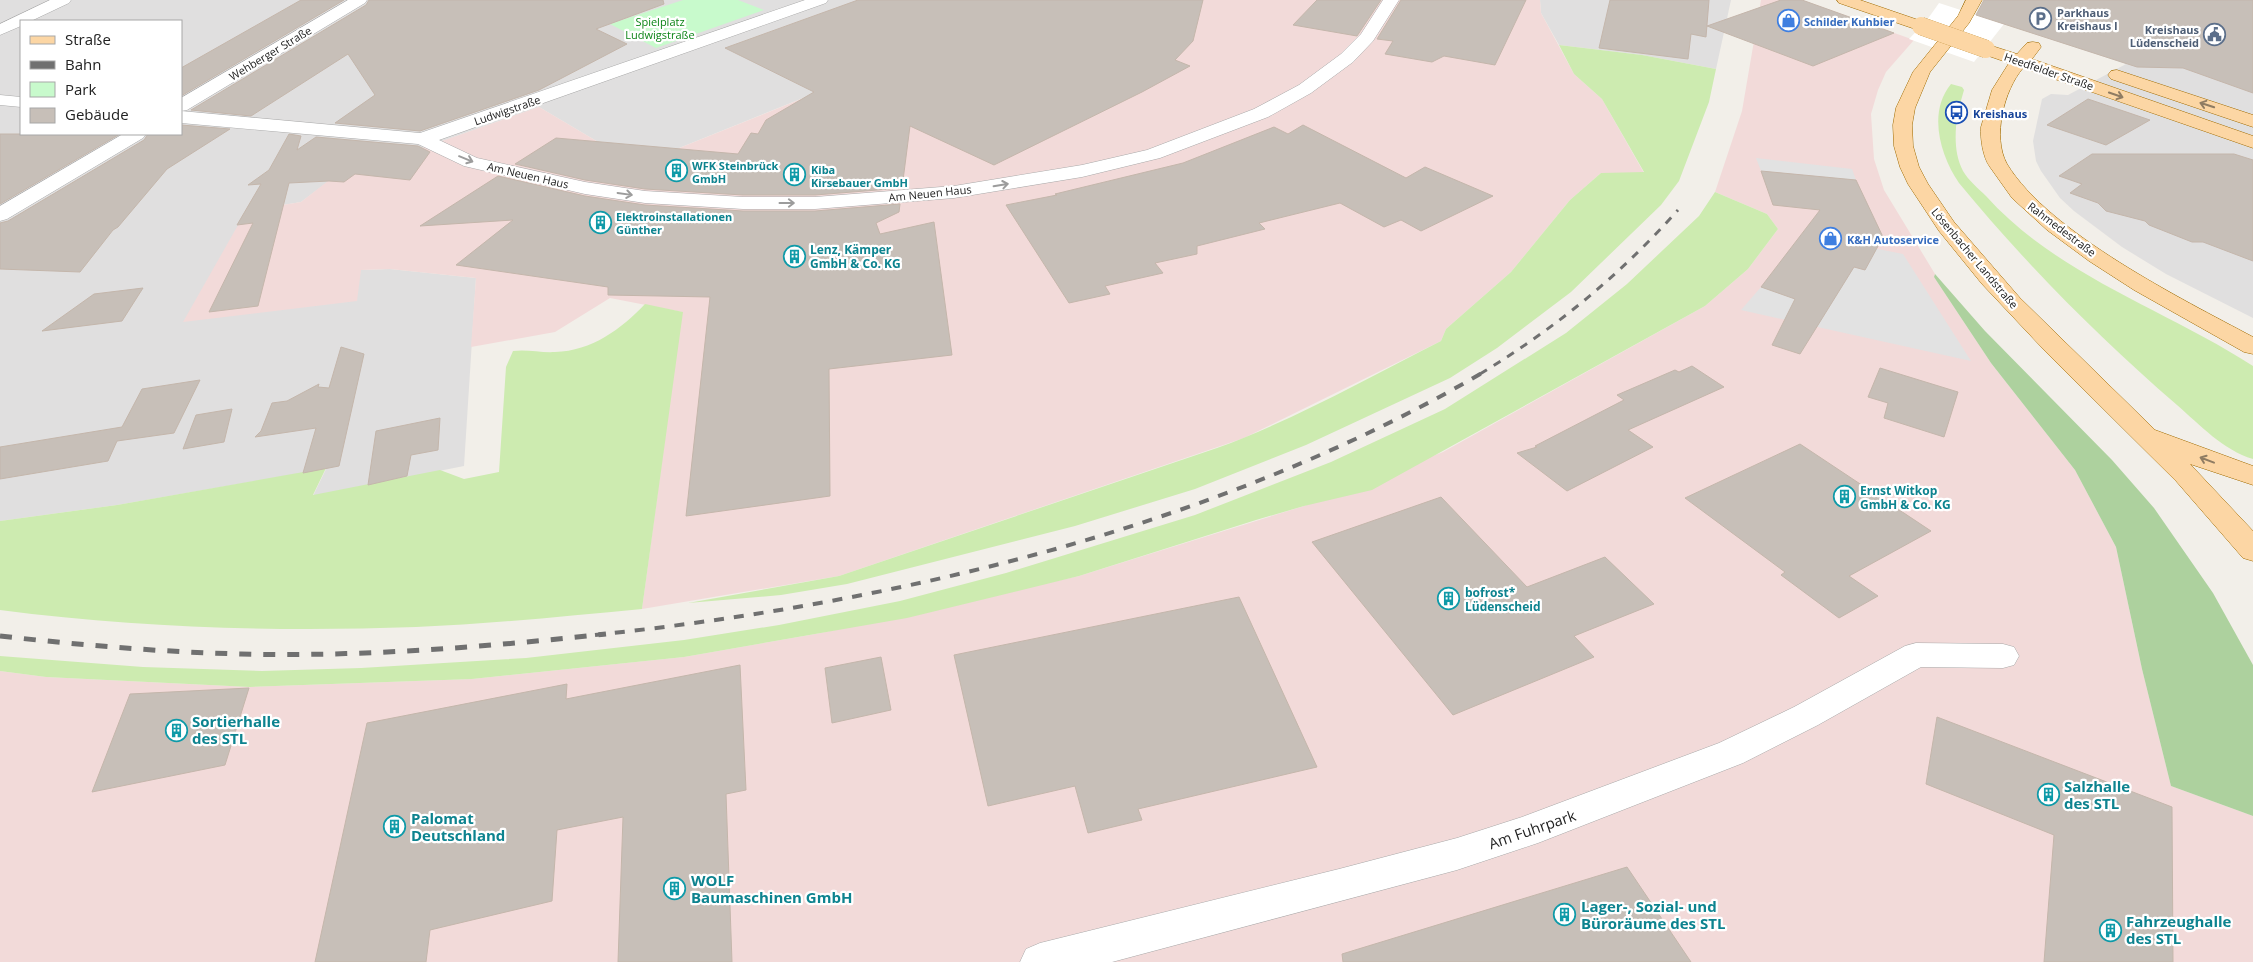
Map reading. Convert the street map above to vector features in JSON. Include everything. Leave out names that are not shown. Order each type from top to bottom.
[{"type":"main road","name":"Heedfelder Straße","points":[[1845,0],[1986,49],[2027,54],[2051,53]]},
{"type":"main road","name":"Lösenbacher Landstraße","points":[[1974,0],[1970,13],[1934,54],[1913,85],[1903,119],[1904,148],[1911,173],[1935,212],[1996,287],[2032,326],[2143,433]]},
{"type":"main road","points":[[1949,18],[1981,29]]},
{"type":"main road","name":"Heedfelder Straße","points":[[2015,40],[2027,54],[2253,142]]},
{"type":"main road","name":"Rahmedestraße","points":[[2027,54],[2003,84],[1990,134],[1992,153],[1999,171],[2018,195],[2069,237],[2138,282],[2253,347]]},
{"type":"main road","name":"Heedfelder Straße","points":[[2102,70],[2253,121]]},
{"type":"main road","points":[[2143,433],[2206,460],[2253,476]]},
{"type":"main road","points":[[2143,433],[2204,495],[2252,550]]},
{"type":"street","points":[[21,20],[63,0]]},
{"type":"street","name":"Wehberger Straße","points":[[182,105],[358,0]]},
{"type":"street","name":"Ludwigstraße","points":[[182,117],[422,140],[820,0]]},
{"type":"street","name":"Am Neuen Haus","points":[[422,140],[471,162],[585,188],[645,197],[743,202],[815,202],[954,192],[1082,171],[1153,154],[1260,113],[1305,89],[1347,58],[1366,37],[1391,0]]},
{"type":"street","points":[[767,3],[788,11]]},
{"type":"street","points":[[0,30],[20,20]]},
{"type":"street","points":[[0,100],[20,102]]},
{"type":"street","points":[[0,215],[134,135]]},
{"type":"street","name":"Am Fuhrpark","points":[[1040,962],[1339,886],[1457,854],[1524,832],[1731,753],[1806,716],[1916,655],[2003,656]]},
{"type":"shaded area","points":[[0,0],[1077,0],[818,92],[637,165],[539,107],[329,181],[301,202],[246,211],[359,275],[360,270],[390,269],[476,278],[464,466],[313,496],[326,469],[117,505],[0,521]]},
{"type":"shaded area","points":[[1077,0],[1540,0],[1541,13],[1574,74],[1602,99],[1644,173],[1601,173],[1570,200],[1511,272],[1446,329],[1441,341],[1244,438],[839,576],[642,609],[682,312],[610,298],[555,332],[471,347],[476,278],[390,269],[361,270],[357,301],[183,322],[246,211],[301,202],[328,181],[539,107],[637,165],[816,93]]},
{"type":"shaded area","points":[[1540,0],[1731,0],[1716,69],[1642,55],[1559,45],[1541,13]]},
{"type":"shaded area","points":[[1761,0],[1802,0],[1914,40],[1886,72],[1871,114],[1874,159],[1884,190],[1935,274],[1934,277],[1991,363],[2075,470],[2116,547],[2142,669],[2171,786],[2253,816],[2253,962],[0,962],[0,671],[46,677],[250,687],[472,679],[684,657],[821,633],[1079,576],[1304,506],[1443,452],[1705,306],[1748,269],[1778,229],[1767,214],[1715,192],[1742,111]]},
{"type":"shaded area","points":[[2253,0],[2253,318],[2166,274],[2122,247],[2074,211],[2060,198],[2036,161],[2033,141],[2042,99],[2051,94],[2068,95],[2126,64],[1998,22]]},
{"type":"shaded area","points":[[1756,158],[1852,169],[1856,180],[1761,171]]},
{"type":"shaded area","points":[[1868,247],[1903,254],[1971,361],[1741,310],[1761,287],[1827,309],[1854,267],[1865,270],[1868,263]]},
{"type":"green space","name":"Spielplatz Ludwigstraße","points":[[683,0],[738,0],[764,10],[656,48],[610,24]]},
{"type":"green space","points":[[1559,45],[1642,55],[1716,69],[1709,102],[1679,181],[1661,205],[1571,292],[1497,348],[1450,378],[1306,445],[1195,489],[1075,526],[847,584],[781,595],[688,603],[839,576],[1217,448],[1302,412],[1441,341],[1446,329],[1511,272],[1570,200],[1601,173],[1644,172],[1602,99],[1574,74]]},
{"type":"green space","points":[[1951,84],[1962,87],[1964,90],[1958,111],[1954,110],[1953,115],[1957,116],[1957,151],[1963,171],[2015,224],[2079,270],[2253,366],[2253,459],[2232,450],[2212,436],[2119,353],[2063,299],[1959,183],[1947,161],[1939,135],[1938,121],[1940,108]]},
{"type":"green space","points":[[1715,192],[1767,214],[1778,229],[1748,269],[1705,306],[1372,490],[1304,506],[1256,520],[1079,576],[907,618],[684,657],[472,679],[250,687],[46,677],[0,671],[0,656],[143,667],[262,671],[361,668],[526,658],[684,640],[779,625],[900,601],[1006,573],[1195,515],[1331,462],[1445,409],[1566,333],[1627,284],[1699,216]]},
{"type":"green space","points":[[1935,274],[1985,331],[2112,460],[2154,508],[2213,593],[2253,665],[2253,816],[2171,786],[2142,669],[2116,547],[2075,470],[1991,363],[1934,277]]},
{"type":"green space","points":[[645,304],[683,312],[642,609],[444,626],[312,629],[156,625],[0,610],[0,521],[117,505],[326,468],[313,495],[440,470],[464,479],[499,472],[506,367],[513,351],[555,352],[581,348],[616,330]]},
{"type":"pier","points":[[1939,3],[2004,24],[1974,62],[1909,39],[1927,20]]},
{"type":"building","points":[[301,0],[344,0],[182,95],[182,67]]},
{"type":"building","points":[[369,0],[663,0],[664,4],[596,29],[627,44],[539,90],[420,131],[335,123],[375,95],[348,54],[251,116],[191,110],[366,5]]},
{"type":"building","points":[[858,0],[1203,0],[1193,41],[1175,60],[1190,66],[1142,92],[994,165],[910,126],[902,188],[815,195],[743,195],[645,189],[585,180],[515,164],[556,138],[738,154],[751,133],[758,134],[766,120],[814,92],[725,48]]},
{"type":"building","points":[[1317,0],[1381,0],[1357,36],[1293,25]]},
{"type":"building","points":[[1401,0],[1526,0],[1495,65],[1444,56],[1432,62],[1385,54],[1393,41],[1377,39]]},
{"type":"building","points":[[1610,0],[1709,0],[1706,37],[1691,34],[1688,59],[1599,48]]},
{"type":"building","points":[[1781,0],[1802,0],[1894,33],[1813,66],[1707,26]]},
{"type":"building","points":[[1984,0],[2253,0],[2253,93],[2183,68],[2137,67],[1976,15]]},
{"type":"building","points":[[2088,99],[2150,120],[2106,145],[2047,125]]},
{"type":"building","points":[[182,125],[230,129],[167,169],[118,227],[113,230],[80,272],[0,269],[0,223],[8,221],[144,140],[147,135],[182,135]]},
{"type":"building","points":[[1303,125],[1406,178],[1425,167],[1493,196],[1421,231],[1401,220],[1384,227],[1340,203],[1259,223],[1265,229],[1197,246],[1197,254],[1155,263],[1163,273],[1105,286],[1110,294],[1069,303],[1006,205],[1057,195],[1055,194],[1183,163],[1274,127],[1288,134]]},
{"type":"building","points":[[0,134],[118,135],[0,204]]},
{"type":"building","points":[[289,134],[301,136],[297,150],[316,137],[418,146],[430,152],[410,180],[355,174],[344,182],[289,183],[258,306],[209,312],[253,223],[237,225],[261,184],[248,185],[269,170]]},
{"type":"building","points":[[2092,154],[2234,154],[2253,160],[2253,261],[2203,242],[2192,242],[2149,225],[2145,221],[2106,211],[2098,203],[2070,193],[2082,184],[2059,176]]},
{"type":"building","name":"K&H Autoservice","points":[[1761,171],[1856,180],[1883,237],[1865,270],[1854,267],[1800,354],[1772,345],[1795,299],[1761,287],[1820,210],[1773,205]]},
{"type":"building","points":[[498,176],[585,196],[645,205],[743,211],[815,211],[900,204],[899,212],[876,223],[880,234],[934,222],[952,355],[829,369],[830,496],[686,516],[710,297],[608,295],[608,287],[456,265],[513,220],[420,226]]},
{"type":"building","points":[[143,288],[122,321],[42,331],[94,294]]},
{"type":"building","points":[[341,347],[364,354],[339,466],[303,473],[316,428],[255,437],[261,431],[272,403],[287,401],[319,384],[318,387],[329,388]]},
{"type":"building","points":[[1692,366],[1724,387],[1628,430],[1653,447],[1567,491],[1517,453],[1537,447],[1535,446],[1624,400],[1617,395],[1675,370],[1679,372]]},
{"type":"building","points":[[1880,368],[1958,392],[1944,437],[1884,418],[1888,403],[1868,397]]},
{"type":"building","points":[[200,380],[174,433],[117,441],[108,461],[0,479],[0,447],[122,427],[142,389]]},
{"type":"building","points":[[232,409],[224,442],[183,449],[196,415]]},
{"type":"building","points":[[440,418],[438,450],[411,455],[407,476],[368,485],[376,431]]},
{"type":"building","points":[[1800,444],[1931,531],[1849,576],[1878,596],[1839,618],[1781,575],[1785,572],[1685,498]]},
{"type":"building","name":"bofrost* Lüdenscheid","points":[[1441,497],[1527,587],[1605,557],[1654,604],[1574,636],[1594,657],[1453,715],[1312,542]]},
{"type":"building","points":[[1239,597],[1317,767],[1138,809],[1142,820],[1088,833],[1075,786],[988,806],[954,655]]},
{"type":"building","points":[[881,657],[891,710],[832,723],[825,668]]},
{"type":"building","points":[[740,665],[746,790],[726,794],[732,962],[618,962],[623,817],[557,830],[552,901],[430,930],[426,962],[315,962],[367,723],[567,684],[566,699]]},
{"type":"building","name":"Sortierhalle des STL","points":[[249,688],[225,765],[92,792],[130,694]]},
{"type":"building","points":[[1937,717],[2172,807],[2173,962],[2044,962],[2054,835],[1926,784]]},
{"type":"building","name":"Lager-, Sozial- und Büroräume des STL","points":[[1627,867],[1691,962],[1343,962],[1342,954]]},
{"type":"railway","points":[[1480,374],[1535,338],[1585,300],[1633,257],[1678,210]]},
{"type":"railway","points":[[595,635],[709,621],[824,602],[939,579],[1053,550],[1165,515],[1274,474],[1380,427],[1482,373]]},
{"type":"railway","points":[[0,636],[150,650],[287,655],[424,650],[606,634]]},
{"type":"place","name":"Parkhaus Kreishaus I","points":[[2041,18]]},
{"type":"place","name":"Schilder Kuhbier","points":[[1788,21]]},
{"type":"place","name":"Kreishaus Lüdenscheid","points":[[2215,35]]},
{"type":"place","name":"Kreishaus","points":[[1957,113]]},
{"type":"place","name":"WFK Steinbrück GmbH","points":[[676,171]]},
{"type":"place","name":"Kiba Kirsebauer GmbH","points":[[795,175]]},
{"type":"place","name":"Elektroinstallationen Günther","points":[[600,222]]},
{"type":"place","name":"K&H Autoservice","points":[[1831,239]]},
{"type":"place","name":"Lenz, Kämper GmbH & Co. KG","points":[[794,256]]},
{"type":"place","name":"Ernst Witkop GmbH & Co. KG","points":[[1844,497]]},
{"type":"place","name":"bofrost* Lüdenscheid","points":[[1449,599]]},
{"type":"place","name":"Sortierhalle des STL","points":[[176,730]]},
{"type":"place","name":"Salzhalle des STL","points":[[2048,795]]},
{"type":"place","name":"Palomat Deutschland","points":[[395,827]]},
{"type":"place","name":"WOLF Baumaschinen GmbH","points":[[675,889]]},
{"type":"place","name":"Lager-, Sozial- und Büroräume des STL","points":[[1565,915]]},
{"type":"place","name":"Fahrzeughalle des STL","points":[[2110,930]]}]
